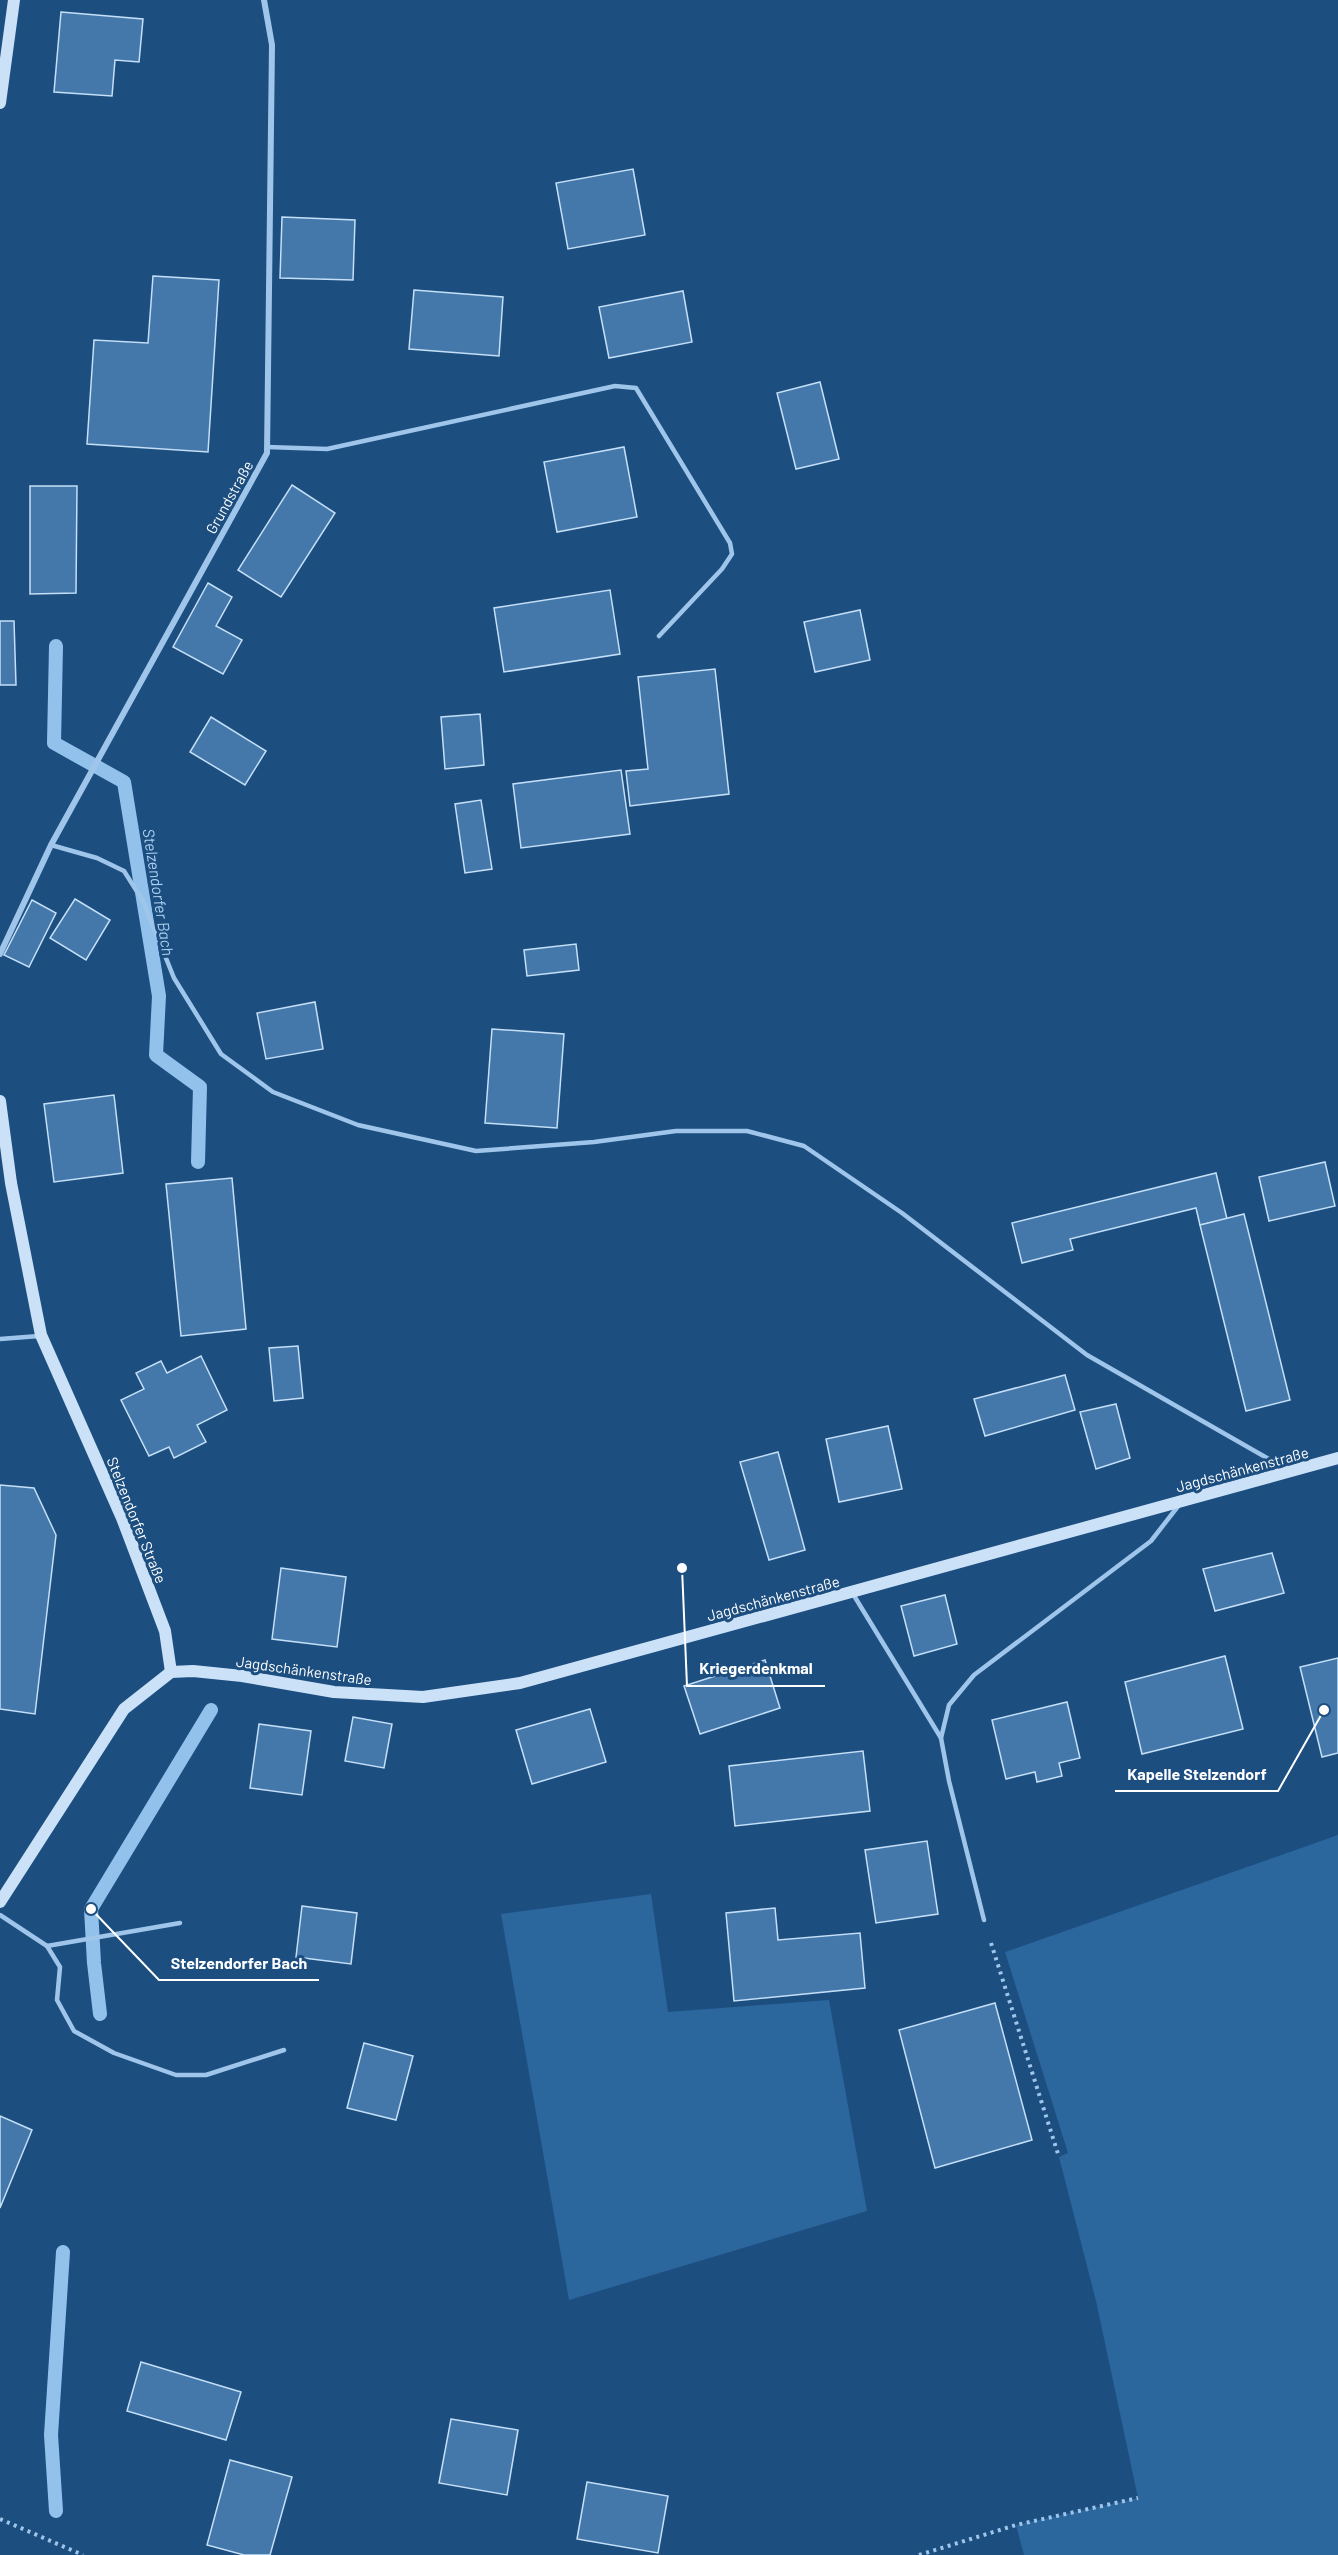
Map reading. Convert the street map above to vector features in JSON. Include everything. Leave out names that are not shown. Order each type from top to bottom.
[{"type":"main road","points":[[0,103],[14,0]]},
{"type":"main road","name":"Stelzendorfer Straße","points":[[0,1101],[11,1183],[41,1335],[122,1518],[165,1631],[171,1672]]},
{"type":"main road","name":"Jagdschänkenstraße","points":[[171,1672],[192,1671],[242,1676],[334,1692],[423,1697],[520,1683],[1338,1458]]},
{"type":"main road","points":[[0,1902],[124,1709],[171,1672]]},
{"type":"street","name":"Grundstraße","points":[[0,954],[51,845],[267,453],[272,45],[264,0]]},
{"type":"lane","points":[[266,447],[327,448],[615,386],[636,388],[729,543],[732,554],[722,569],[658,636]]},
{"type":"lane","points":[[51,845],[97,858],[124,871],[143,901],[174,978],[221,1054],[273,1092],[358,1125],[476,1151],[594,1142],[676,1131],[747,1131],[804,1146],[902,1213],[1087,1355],[1290,1471]]},
{"type":"lane","points":[[0,1339],[41,1335]]},
{"type":"lane","points":[[941,1738],[949,1705],[974,1675],[1151,1540],[1182,1501]]},
{"type":"lane","points":[[852,1592],[941,1738],[949,1781],[984,1920]]},
{"type":"lane","points":[[0,1915],[47,1946],[60,1967],[57,2000],[74,2031],[114,2054],[176,2075],[206,2075],[284,2050]]},
{"type":"lane","points":[[47,1946],[180,1923]]},
{"type":"path","points":[[984,1920],[1059,2157]]},
{"type":"path","points":[[919,2555],[1016,2526],[1138,2498]]},
{"type":"path","points":[[0,2519],[83,2555]]},
{"type":"shaded area","points":[[1338,1835],[1338,2555],[1024,2555],[1016,2525],[1138,2498],[1096,2301],[1059,2157],[1068,2153],[1005,1952]]},
{"type":"shaded area","points":[[651,1894],[668,2012],[829,2000],[867,2211],[569,2300],[501,1914]]},
{"type":"building","points":[[61,12],[143,19],[139,62],[115,60],[112,96],[54,92]]},
{"type":"building","points":[[633,169],[645,235],[568,249],[556,183]]},
{"type":"building","points":[[282,217],[355,220],[353,280],[280,278]]},
{"type":"building","points":[[153,276],[219,280],[208,452],[87,444],[94,340],[148,343]]},
{"type":"building","points":[[414,290],[503,297],[499,356],[409,349]]},
{"type":"building","points":[[683,291],[692,342],[609,358],[599,307]]},
{"type":"building","points":[[820,382],[839,459],[796,469],[777,393]]},
{"type":"building","points":[[624,447],[637,517],[557,532],[544,462]]},
{"type":"building","points":[[292,485],[335,513],[281,597],[238,570]]},
{"type":"building","points":[[30,486],[77,486],[76,593],[30,594]]},
{"type":"building","points":[[208,583],[232,597],[216,626],[242,640],[223,674],[173,647]]},
{"type":"building","points":[[610,590],[620,654],[504,672],[494,608]]},
{"type":"building","points":[[860,610],[870,660],[815,672],[804,622]]},
{"type":"building","points":[[0,621],[14,621],[16,685],[0,685]]},
{"type":"building","points":[[715,669],[729,794],[630,806],[626,771],[648,769],[638,677]]},
{"type":"building","points":[[480,714],[484,765],[445,769],[441,717]]},
{"type":"building","points":[[211,717],[266,751],[245,785],[190,752]]},
{"type":"building","points":[[621,770],[630,834],[521,848],[513,784]]},
{"type":"building","points":[[481,800],[492,869],[465,873],[455,804]]},
{"type":"building","points":[[75,899],[110,920],[86,960],[50,938]]},
{"type":"building","points":[[32,900],[56,913],[29,967],[4,955]]},
{"type":"building","points":[[576,944],[579,970],[527,976],[524,950]]},
{"type":"building","points":[[315,1002],[323,1049],[266,1059],[257,1013]]},
{"type":"building","points":[[492,1029],[564,1034],[557,1128],[485,1123]]},
{"type":"building","points":[[114,1095],[123,1173],[54,1182],[44,1104]]},
{"type":"building","points":[[1325,1162],[1335,1206],[1269,1221],[1259,1177]]},
{"type":"building","points":[[1216,1173],[1227,1219],[1200,1225],[1196,1208],[1070,1239],[1073,1250],[1022,1263],[1012,1223]]},
{"type":"building","points":[[232,1178],[246,1329],[181,1336],[166,1184]]},
{"type":"building","points":[[1244,1214],[1290,1400],[1246,1411],[1200,1225]]},
{"type":"building","points":[[298,1346],[303,1398],[274,1401],[269,1348]]},
{"type":"building","points":[[201,1356],[227,1410],[197,1425],[206,1442],[174,1458],[169,1447],[149,1456],[121,1400],[144,1389],[136,1373],[161,1361],[167,1373]]},
{"type":"building","points":[[1065,1375],[1075,1410],[985,1436],[974,1399]]},
{"type":"building","points":[[1116,1404],[1130,1458],[1096,1469],[1080,1412]]},
{"type":"building","points":[[888,1426],[902,1489],[839,1502],[826,1439]]},
{"type":"building","points":[[778,1452],[805,1550],[769,1560],[740,1462]]},
{"type":"building","points":[[0,1485],[34,1488],[56,1535],[35,1714],[0,1709]]},
{"type":"building","points":[[1272,1553],[1284,1593],[1215,1611],[1203,1569]]},
{"type":"building","points":[[281,1568],[346,1577],[337,1647],[272,1639]]},
{"type":"building","points":[[945,1595],[957,1644],[914,1656],[901,1606]]},
{"type":"building","points":[[1225,1656],[1243,1729],[1142,1754],[1125,1682]]},
{"type":"building","points":[[1338,1658],[1338,1753],[1322,1757],[1300,1667]]},
{"type":"building","points":[[765,1660],[780,1708],[700,1734],[684,1686]]},
{"type":"building","points":[[1067,1702],[1080,1758],[1059,1763],[1062,1776],[1037,1782],[1035,1772],[1006,1779],[992,1720]]},
{"type":"building","points":[[590,1709],[606,1762],[532,1784],[516,1730]]},
{"type":"building","points":[[353,1717],[392,1724],[384,1768],[345,1761]]},
{"type":"building","points":[[259,1724],[311,1731],[302,1795],[250,1788]]},
{"type":"building","points":[[863,1751],[870,1811],[735,1826],[729,1766]]},
{"type":"building","points":[[927,1841],[938,1914],[876,1923],[865,1850]]},
{"type":"building","points":[[302,1906],[357,1913],[351,1964],[296,1957]]},
{"type":"building","points":[[775,1908],[778,1940],[860,1933],[865,1988],[734,2001],[726,1913]]},
{"type":"building","points":[[995,2003],[1032,2140],[935,2168],[899,2030]]},
{"type":"building","points":[[364,2043],[413,2056],[396,2120],[347,2108]]},
{"type":"building","points":[[0,2116],[32,2130],[0,2208]]},
{"type":"building","points":[[141,2362],[241,2392],[226,2440],[127,2411]]},
{"type":"building","points":[[451,2419],[518,2430],[507,2495],[439,2483]]},
{"type":"building","points":[[230,2460],[292,2477],[270,2555],[244,2555],[207,2545]]},
{"type":"building","points":[[587,2482],[668,2496],[658,2553],[577,2539]]},
{"type":"waterway","name":"Stelzendorfer Bach","points":[[56,646],[54,743],[124,782],[159,996],[156,1055],[200,1087],[198,1162]]},
{"type":"waterway","name":"Stelzendorfer Bach","points":[[100,2014],[91,1909],[211,1710]]},
{"type":"waterway","name":"Stelzendorfer Bach","points":[[56,2511],[51,2435],[63,2252]]},
{"type":"place","name":"Kriegerdenkmal","points":[[682,1568]]},
{"type":"place","name":"Kapelle Stelzendorf","points":[[1324,1710]]},
{"type":"place","name":"Stelzendorfer Bach","points":[[91,1909]]}]
